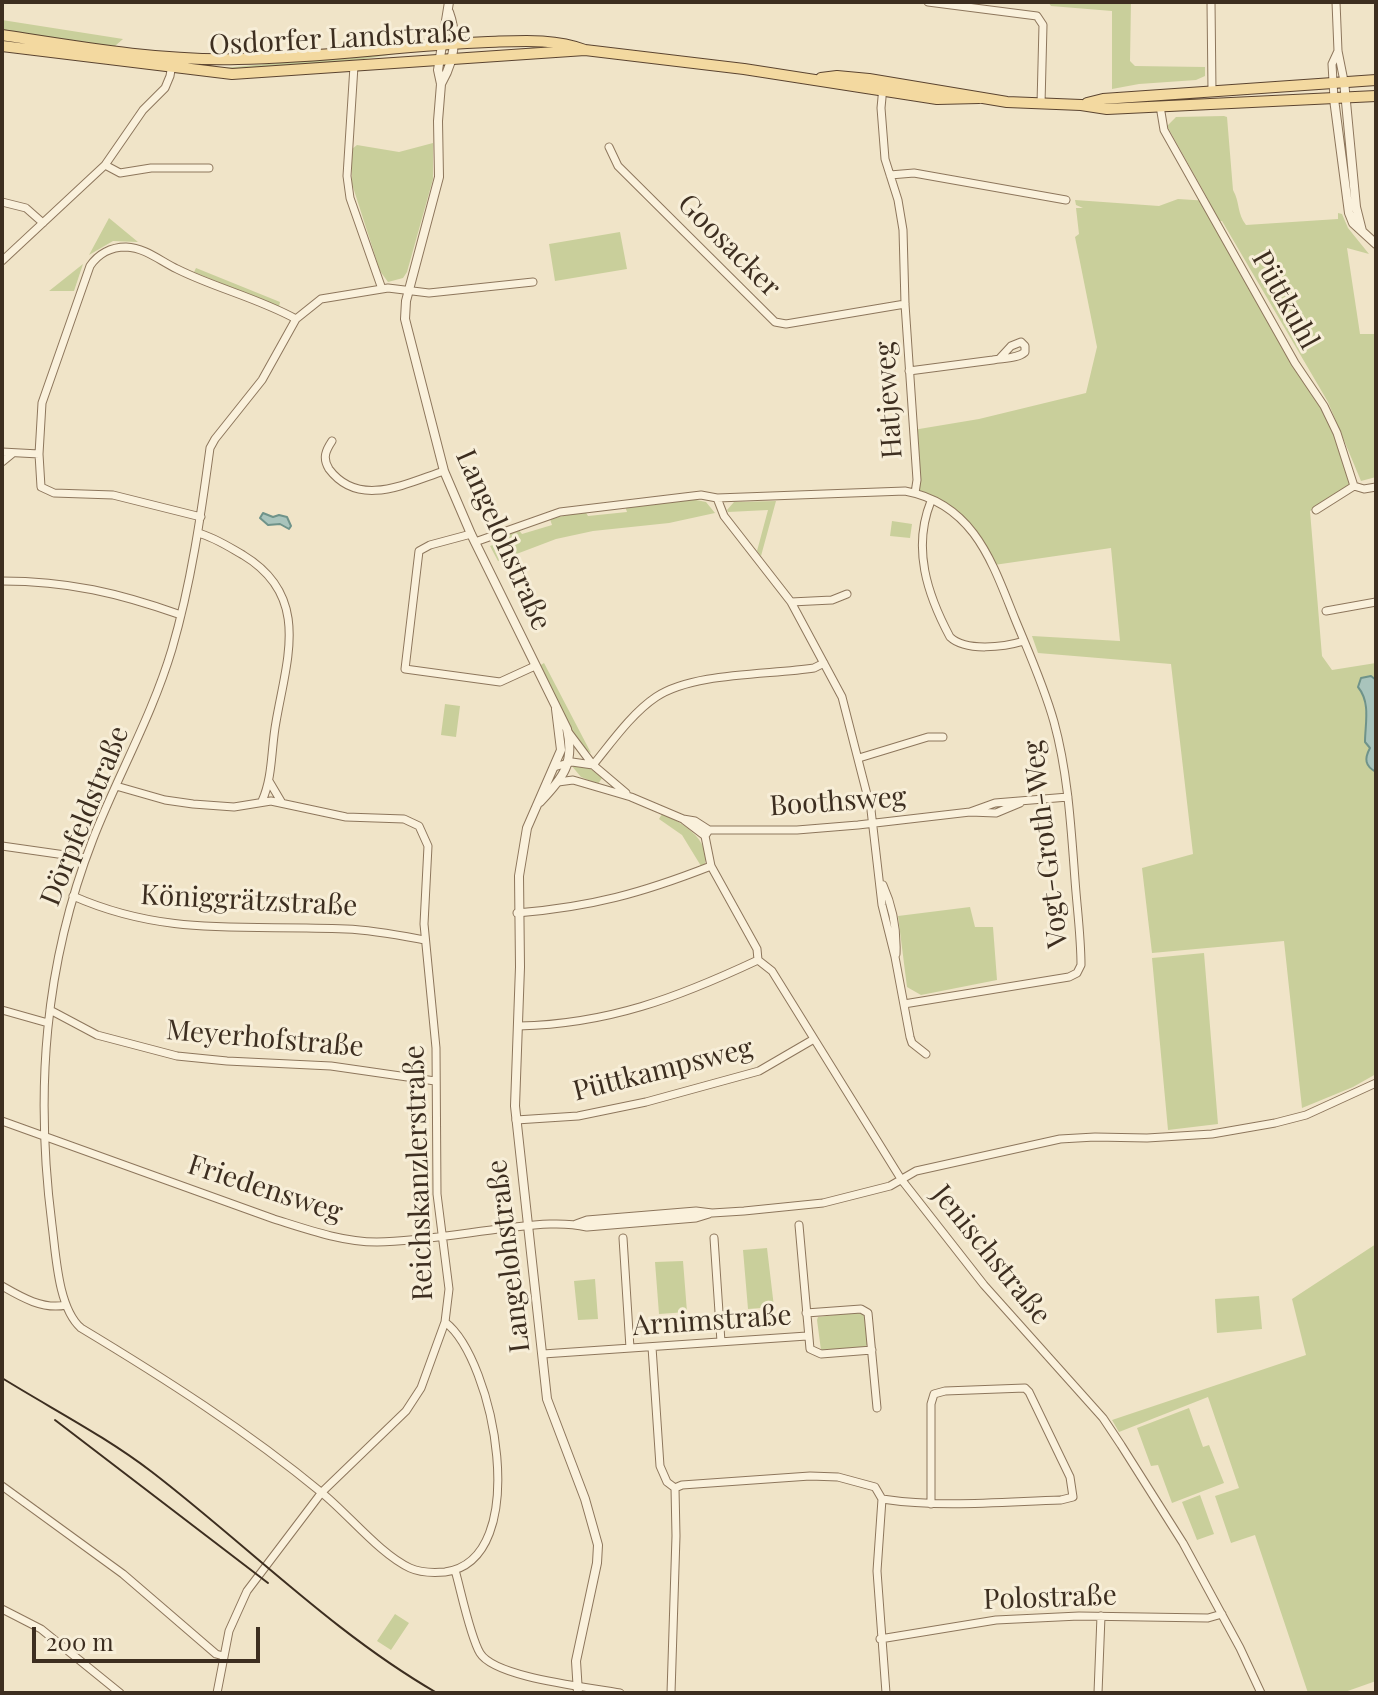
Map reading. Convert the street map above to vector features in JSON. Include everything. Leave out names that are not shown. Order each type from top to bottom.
[{"type":"main road","name":"Osdorfer Landstraße","points":[[2,35],[250,74],[585,50],[883,86],[954,100],[979,98],[1107,109],[1376,96]]},
{"type":"main road","name":"Osdorfer Landstraße","points":[[2,46],[172,63],[455,44],[538,42],[570,44],[585,50]]},
{"type":"main road","name":"Osdorfer Landstraße","points":[[1081,105],[1103,99],[1376,80]]},
{"type":"street","points":[[928,2],[1037,16],[1043,25],[1041,104]]},
{"type":"street","points":[[1211,2],[1212,91]]},
{"type":"street","points":[[1336,2],[1338,51],[1346,98],[1356,207],[1362,232]]},
{"type":"street","points":[[449,6],[455,44]]},
{"type":"street","name":"Langelohstraße","points":[[449,6],[438,70],[441,84],[439,177],[408,290],[405,319],[444,471],[473,538],[567,729],[567,764],[558,782],[537,806]]},
{"type":"street","name":"Langelohstraße","points":[[441,84],[455,44]]},
{"type":"street","points":[[1338,51],[1332,64],[1332,82],[1349,213],[1353,223],[1376,244]]},
{"type":"street","points":[[2,261],[105,165],[143,110],[165,88],[172,63]]},
{"type":"street","points":[[354,66],[347,176],[350,198],[382,289]]},
{"type":"street","points":[[883,86],[884,147],[903,230],[905,304]]},
{"type":"street","name":"Püttkuhl","points":[[1159,95],[1164,130],[1295,363],[1329,417],[1348,461],[1354,486]]},
{"type":"street","name":"Goosacker","points":[[609,147],[618,166],[775,322],[786,324],[905,304]]},
{"type":"street","points":[[105,165],[120,173],[151,168],[209,168]]},
{"type":"street","points":[[890,175],[914,173],[1066,200]]},
{"type":"street","points":[[2,202],[26,208],[43,223]]},
{"type":"street","points":[[201,517],[113,495],[54,493],[45,491],[39,482],[44,395],[86,273],[104,252],[119,247],[142,250],[176,269],[296,319]]},
{"type":"street","points":[[408,290],[453,292],[533,282]]},
{"type":"street","name":"Dörpfeldstraße","points":[[66,1305],[53,1233],[43,1136],[48,1023],[55,973],[73,896],[86,858],[158,693],[181,615],[212,443],[262,380],[296,319],[321,299],[382,289],[408,290]]},
{"type":"street","name":"Hatjeweg","points":[[905,304],[917,480],[915,493]]},
{"type":"street","points":[[909,371],[999,359]]},
{"type":"street","points":[[332,441],[325,455],[326,464],[338,477],[358,489],[382,491],[444,471]]},
{"type":"street","points":[[2,452],[39,454]]},
{"type":"street","points":[[2,462],[13,453]]},
{"type":"street","points":[[1316,510],[1354,486],[1364,489],[1376,487]]},
{"type":"street","name":"Vogt-Groth-Weg","points":[[535,666],[500,682],[405,669],[419,551],[430,545],[473,538],[577,509],[686,496],[717,498],[915,493],[954,513],[979,537],[995,567],[1054,723],[1068,797],[1081,962],[1077,973],[1069,977],[904,1004]]},
{"type":"street","points":[[717,498],[724,516],[791,602],[842,697],[859,758],[872,823],[882,905],[912,1043],[926,1054]]},
{"type":"street","points":[[931,501],[922,525],[923,569],[950,637],[959,644],[969,646],[1024,641]]},
{"type":"street","points":[[198,533],[254,563],[272,580],[287,608],[290,637],[272,742],[269,780],[262,801]]},
{"type":"street","points":[[2,581],[94,588],[181,615]]},
{"type":"street","points":[[791,602],[832,600],[847,594]]},
{"type":"street","points":[[1326,611],[1376,602]]},
{"type":"street","points":[[593,765],[648,703],[669,690],[738,676],[814,668],[824,663]]},
{"type":"street","name":"Langelohstraße","points":[[556,709],[561,750],[541,792],[522,850],[517,913],[519,1026],[516,1120],[550,1410],[585,1499],[598,1545],[576,1661],[577,1689]]},
{"type":"street","points":[[567,729],[593,765],[631,797]]},
{"type":"street","points":[[859,758],[928,737],[943,737]]},
{"type":"street","points":[[561,750],[578,781]]},
{"type":"street","points":[[554,767],[593,765]]},
{"type":"street","points":[[558,782],[567,779],[578,781],[631,797],[695,821],[707,833]]},
{"type":"street","points":[[269,780],[282,803]]},
{"type":"street","name":"Reichskanzlerstraße","points":[[116,786],[165,800],[193,804],[234,807],[262,801],[346,817],[404,819],[419,826],[428,846],[425,940],[435,1036],[435,1152],[449,1289],[445,1322],[421,1388],[406,1411],[322,1492],[247,1591],[229,1631],[217,1693]]},
{"type":"street","name":"Boothsweg","points":[[707,833],[797,830],[970,812],[996,813],[1020,803],[1068,797]]},
{"type":"street","name":"Jenischstraße","points":[[707,833],[711,866],[757,949],[758,960],[772,971],[901,1179],[1000,1304],[1103,1418],[1183,1543],[1261,1693]]},
{"type":"street","points":[[2,846],[86,858]]},
{"type":"street","points":[[517,913],[604,902],[673,882],[711,866]]},
{"type":"street","name":"Königgrätzstraße","points":[[73,896],[124,916],[165,924],[347,929],[425,940]]},
{"type":"street","points":[[519,1026],[581,1022],[615,1016],[685,993],[758,960]]},
{"type":"street","points":[[2,1010],[48,1023]]},
{"type":"street","name":"Meyerhofstraße","points":[[50,1010],[97,1035],[177,1056],[342,1067],[435,1081]]},
{"type":"street","name":"Püttkampsweg","points":[[516,1120],[578,1116],[646,1102],[759,1071],[814,1039]]},
{"type":"street","name":"Friedensweg","points":[[2,1121],[318,1232],[364,1241],[528,1226],[576,1224],[587,1227],[696,1218],[712,1213],[823,1203],[879,1190],[916,1171],[1050,1141],[1212,1134],[1275,1123],[1306,1115],[1376,1083]]},
{"type":"street","points":[[799,1225],[807,1336]]},
{"type":"street","points":[[623,1238],[630,1348]]},
{"type":"street","points":[[714,1238],[721,1342]]},
{"type":"street","points":[[2,1286],[36,1303],[50,1307],[66,1305],[69,1314],[81,1328],[177,1387],[322,1492],[402,1564],[420,1571],[455,1570],[476,1556],[496,1512],[499,1471],[491,1424],[480,1385],[458,1335],[445,1322]]},
{"type":"street","name":"Arnimstraße","points":[[806,1313],[865,1310],[869,1316],[877,1408]]},
{"type":"street","name":"Arnimstraße","points":[[543,1354],[807,1336],[810,1349],[821,1354],[872,1350]]},
{"type":"street","points":[[652,1347],[659,1457],[663,1474],[675,1488],[671,1693]]},
{"type":"street","points":[[882,1499],[931,1504],[1061,1500],[1073,1497],[1070,1477],[1029,1392],[1019,1387],[934,1394],[931,1404],[931,1504]]},
{"type":"street","points":[[675,1488],[709,1483],[834,1476],[875,1487],[882,1499],[877,1571],[886,1693]]},
{"type":"street","points":[[2,1486],[123,1574],[216,1654],[223,1656]]},
{"type":"street","points":[[455,1570],[476,1645],[484,1659],[510,1672],[577,1689],[620,1693]]},
{"type":"street","points":[[2,1609],[41,1629],[120,1693]]},
{"type":"street","name":"Polostraße","points":[[880,1639],[996,1620],[1101,1616],[1208,1618],[1222,1614]]},
{"type":"street","points":[[1098,1693],[1101,1616]]},
{"type":"green space","points":[[1048,2],[1131,2],[1130,61],[1135,66],[1205,67],[1205,76],[1196,80],[1112,89],[1112,11],[1051,6]]},
{"type":"green space","points":[[2,20],[123,39],[110,47],[2,31]]},
{"type":"green space","points":[[420,50],[345,62],[262,69],[223,68]]},
{"type":"green space","points":[[1176,117],[1227,117],[1233,190],[1246,225],[1338,219],[1338,213],[1342,214],[1348,228],[1369,254],[1347,248],[1360,334],[1376,334],[1376,477],[1361,481],[1328,402],[1222,221],[1217,221],[1329,417],[1354,486],[1310,511],[1322,656],[1332,670],[1376,663],[1376,680],[1374,678],[1358,687],[1363,693],[1368,727],[1370,748],[1367,762],[1376,772],[1376,1074],[1302,1108],[1284,941],[1152,953],[1142,868],[1193,854],[1171,664],[1038,653],[1032,636],[1120,641],[1111,548],[994,565],[961,518],[915,493],[913,430],[979,419],[1086,393],[1097,347],[1075,237],[1079,234],[1076,208],[1083,208],[1076,205],[1075,200],[1159,206],[1178,199],[1209,201],[1167,126]]},
{"type":"green space","points":[[433,143],[433,179],[407,272],[403,278],[388,282],[380,271],[352,184],[352,149],[357,145],[399,152]]},
{"type":"green space","points":[[109,218],[138,242],[113,241],[89,255]]},
{"type":"green space","points":[[620,232],[627,269],[555,281],[549,244]]},
{"type":"green space","points":[[83,264],[74,291],[49,291]]},
{"type":"green space","points":[[196,268],[280,302],[279,307],[194,272]]},
{"type":"green space","points":[[691,499],[706,502],[715,513],[669,523],[593,531],[556,539],[498,561],[490,546],[501,542],[499,537],[518,529],[522,534],[552,525],[550,519],[585,511],[588,516],[627,512],[625,506]]},
{"type":"green space","points":[[776,501],[761,556],[757,551],[768,510],[727,510],[734,502]]},
{"type":"green space","points":[[892,521],[912,524],[910,538],[890,536]]},
{"type":"green space","points":[[544,663],[591,753],[575,737],[561,714],[539,666]]},
{"type":"green space","points":[[445,704],[460,706],[456,737],[441,735]]},
{"type":"green space","points":[[571,765],[587,766],[602,778],[598,784],[581,777]]},
{"type":"green space","points":[[662,814],[686,827],[699,839],[705,864],[701,866],[682,835],[659,819]]},
{"type":"green space","points":[[970,907],[975,927],[993,927],[997,980],[921,995],[907,987],[898,916]]},
{"type":"green space","points":[[1204,953],[1218,1124],[1168,1130],[1152,958]]},
{"type":"green space","points":[[1376,1244],[1376,1681],[1342,1693],[1308,1693],[1255,1535],[1231,1543],[1215,1496],[1239,1488],[1208,1397],[1119,1432],[1112,1420],[1306,1355],[1292,1299]]},
{"type":"green space","points":[[767,1248],[774,1307],[748,1309],[743,1250]]},
{"type":"green space","points":[[683,1261],[687,1312],[659,1314],[655,1262]]},
{"type":"green space","points":[[595,1279],[598,1319],[578,1320],[574,1281]]},
{"type":"green space","points":[[1259,1296],[1262,1329],[1217,1333],[1215,1299]]},
{"type":"green space","points":[[861,1312],[866,1317],[867,1345],[863,1348],[821,1350],[818,1317]]},
{"type":"green space","points":[[1189,1408],[1203,1447],[1209,1445],[1224,1483],[1172,1503],[1158,1465],[1151,1466],[1137,1428]]},
{"type":"green space","points":[[1200,1495],[1214,1534],[1197,1540],[1182,1502]]},
{"type":"green space","points":[[395,1614],[409,1623],[391,1650],[377,1641]]},
{"type":"water","points":[[263,513],[287,517],[291,526],[289,529],[280,524],[268,525],[260,518]]},
{"type":"water","points":[[1371,676],[1376,680],[1376,772],[1367,762],[1370,748],[1365,742],[1366,707],[1358,687],[1361,678]]},
{"type":"tram line","points":[[2,1378],[134,1459],[326,1616],[437,1693]]},
{"type":"tram line","points":[[55,1420],[268,1583]]}]
